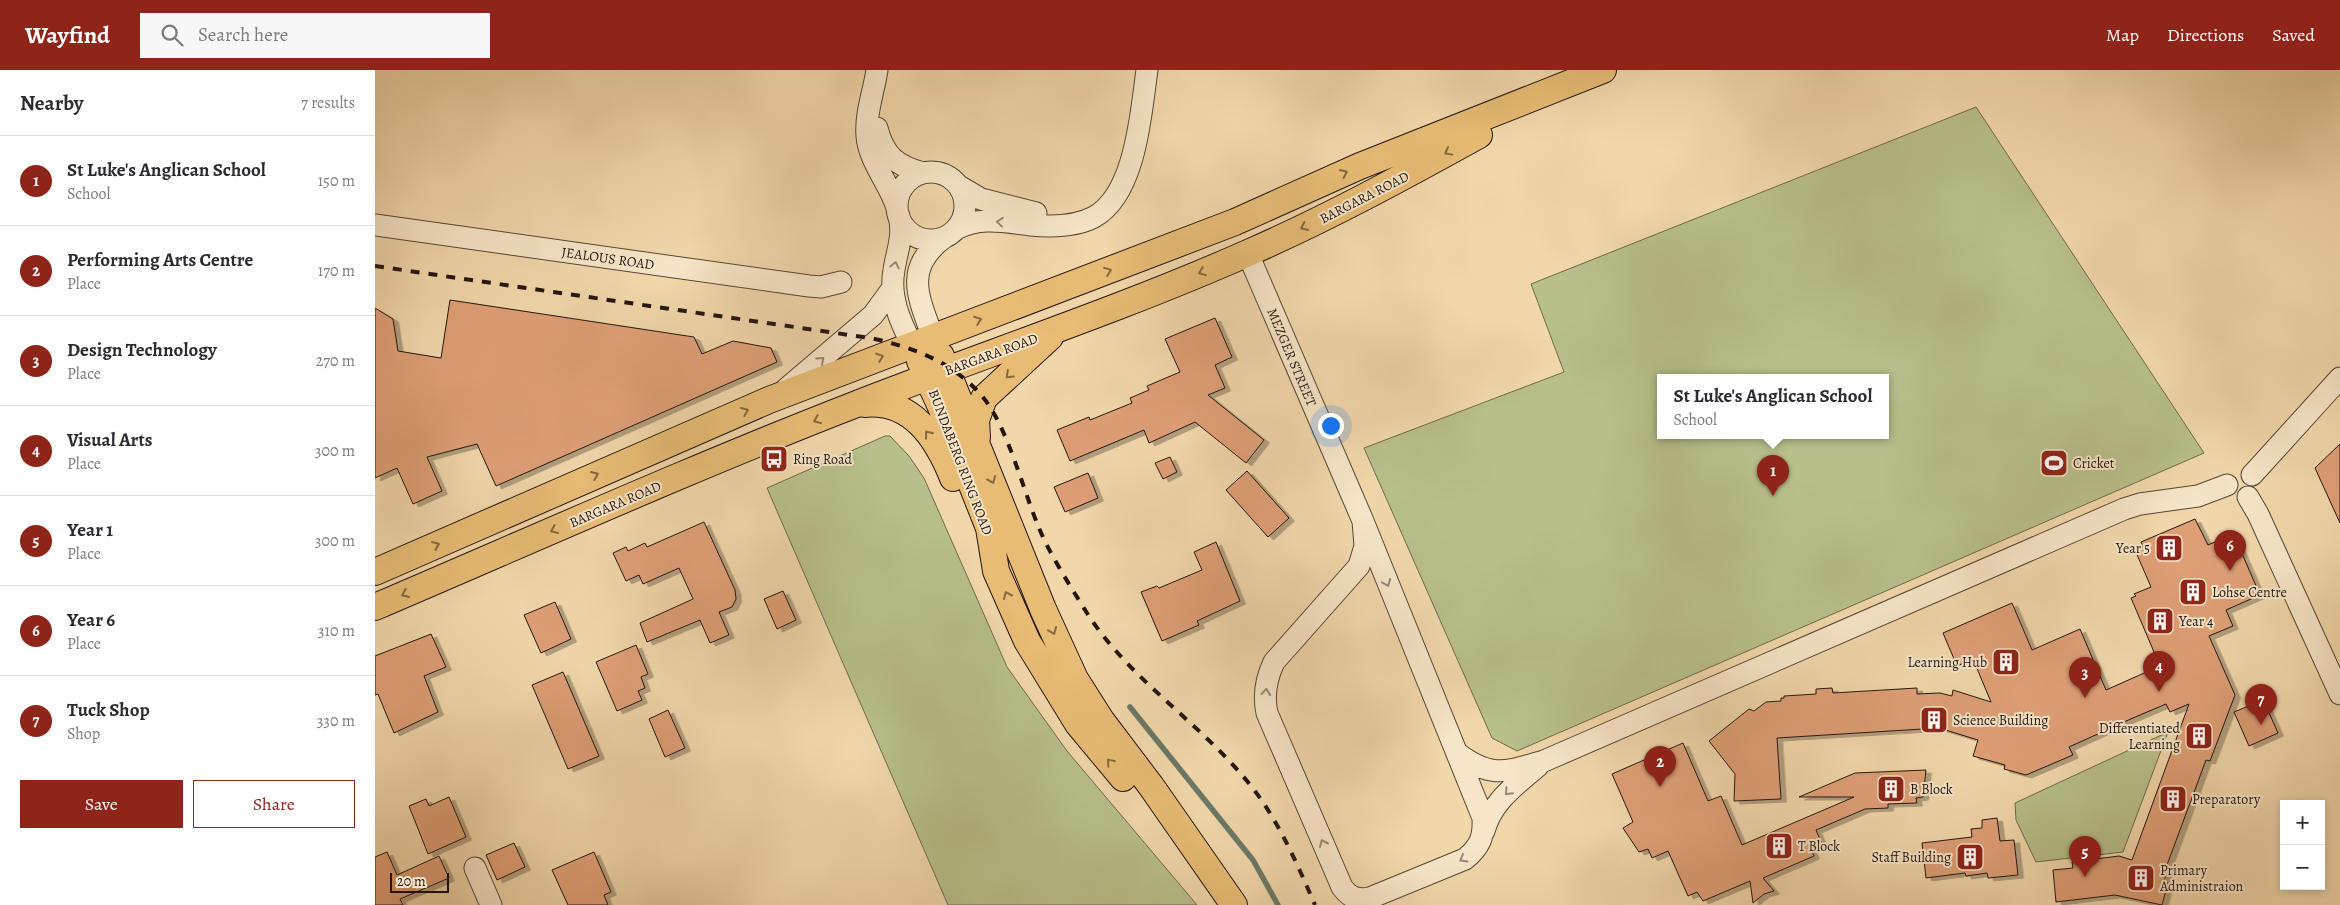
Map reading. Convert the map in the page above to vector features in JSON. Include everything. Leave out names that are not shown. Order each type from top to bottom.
[{"type":"main road","name":"BARGARA ROAD","points":[[375,572],[769,400],[1235,222],[1360,166],[1567,86],[1603,70]]},
{"type":"main road","name":"BARGARA ROAD","points":[[375,607],[735,453],[853,405],[1058,329],[1247,254],[1364,198],[1567,86]]},
{"type":"main road","points":[[1235,222],[1247,254]]},
{"type":"main road","points":[[977,446],[976,420],[980,403],[1058,329]]},
{"type":"main road","name":"BUNDABERG RING ROAD","points":[[922,341],[937,374],[977,446],[1043,609],[1075,679],[1101,720],[1234,905]]},
{"type":"main road","name":"BUNDABERG RING ROAD","points":[[937,374],[989,528],[996,571],[1027,641],[1078,724],[1138,797],[1193,847]]},
{"type":"main road","points":[[853,405],[872,403],[894,406],[907,412],[917,420],[943,454],[979,546],[996,571]]},
{"type":"street","points":[[1120,186],[1110,197],[1088,210],[1046,215],[989,202],[969,194],[943,174],[923,174],[915,177],[901,190],[898,212],[907,230],[921,238],[937,240],[982,220],[1055,226],[1078,223],[1102,211],[1115,196],[1120,186],[1136,145],[1147,70]]},
{"type":"street","points":[[876,80],[876,121],[885,149],[896,163],[923,174]]},
{"type":"street","points":[[876,80],[868,120],[867,137],[877,166],[894,196],[898,212],[902,239],[894,269],[893,289],[899,316],[922,341]]},
{"type":"street","points":[[922,341],[917,277],[925,257],[935,245],[951,233],[964,216],[965,200],[959,186]]},
{"type":"street","name":"JEALOUS ROAD","points":[[375,225],[809,286],[821,287],[841,282]]},
{"type":"street","name":"MEZGER STREET","points":[[1247,254],[1363,521],[1457,754],[1481,808],[1484,831]]},
{"type":"street","points":[[769,400],[794,384],[873,314],[893,289]]},
{"type":"street","points":[[2252,475],[2340,378]]},
{"type":"street","points":[[2227,485],[2230,476],[2238,471],[2243,470],[2252,475],[2256,487],[2248,497]]},
{"type":"street","points":[[2227,485],[2235,497],[2248,497]]},
{"type":"street","points":[[1457,754],[1489,771],[1502,772],[1544,761],[2124,509],[2140,504],[2198,496],[2227,485]]},
{"type":"street","points":[[2248,497],[2258,514],[2340,694]]},
{"type":"street","points":[[1363,521],[1365,546],[1359,566],[1274,662],[1269,672],[1265,692],[1267,713],[1342,887],[1351,897],[1356,899],[1370,898],[1465,859],[1479,844],[1493,808],[1517,782],[1544,761]]},
{"type":"street","points":[[475,868],[491,905]]},
{"type":"green space","points":[[1976,107],[2204,453],[1517,751],[1492,738],[1364,448],[1564,372],[1531,284]]},
{"type":"green space","points":[[885,436],[890,436],[909,456],[924,478],[1007,667],[1067,751],[1197,905],[948,905],[767,488]]},
{"type":"green space","points":[[2168,732],[2123,852],[2036,862],[2016,820],[2015,803]]},
{"type":"building","points":[[450,300],[694,337],[702,354],[733,341],[771,348],[777,362],[496,486],[477,444],[427,457],[442,491],[413,504],[397,468],[375,478],[375,308],[393,319],[398,351],[441,358]]},
{"type":"building","points":[[1215,318],[1232,357],[1215,365],[1225,388],[1208,395],[1264,440],[1246,463],[1195,422],[1149,443],[1144,430],[1070,461],[1057,430],[1089,417],[1090,420],[1132,403],[1130,398],[1149,390],[1147,386],[1180,372],[1165,339]]},
{"type":"building","points":[[2340,444],[2340,523],[2315,468]]},
{"type":"building","points":[[1170,457],[1177,472],[1163,479],[1155,463]]},
{"type":"building","points":[[1247,471],[1289,518],[1268,537],[1226,490]]},
{"type":"building","points":[[1088,473],[1098,498],[1065,512],[1054,487]]},
{"type":"building","points":[[2195,519],[2208,545],[2228,536],[2231,544],[2237,542],[2260,595],[2226,610],[2233,626],[2209,636],[2235,695],[2210,761],[2206,760],[2164,873],[2166,874],[2164,882],[2168,883],[2162,905],[2115,895],[2056,902],[2053,870],[2073,868],[2072,862],[2119,856],[2132,860],[2189,704],[2170,712],[2166,704],[2133,718],[2069,747],[2073,755],[2026,775],[2004,769],[2005,765],[1973,756],[1978,740],[1939,728],[1777,738],[1781,799],[1734,801],[1735,774],[1709,741],[1749,709],[1754,711],[1766,702],[1781,701],[1781,698],[1784,698],[1784,696],[1816,694],[1816,689],[1832,688],[1833,693],[1917,688],[1917,694],[1940,693],[1952,696],[1953,690],[1991,702],[1973,659],[1957,666],[1943,633],[2012,603],[2032,650],[2080,629],[2106,690],[2160,666],[2131,598],[2136,596],[2134,594],[2151,587],[2135,550],[2143,547],[2141,542]]},
{"type":"building","points":[[704,522],[735,590],[736,599],[732,607],[719,612],[729,635],[710,643],[700,620],[647,642],[640,623],[693,599],[679,568],[643,584],[639,575],[626,581],[613,553],[626,547],[628,551],[645,543],[647,547]]},
{"type":"building","points":[[1216,542],[1240,601],[1197,621],[1199,625],[1162,641],[1141,592],[1157,586],[1159,588],[1202,570],[1194,552]]},
{"type":"building","points":[[783,591],[796,620],[777,629],[764,599]]},
{"type":"building","points":[[555,602],[571,639],[541,653],[524,615]]},
{"type":"building","points":[[431,634],[446,667],[424,676],[438,712],[394,733],[378,694],[375,695],[375,656]]},
{"type":"building","points":[[636,645],[648,674],[641,677],[645,688],[638,691],[642,700],[617,711],[596,662]]},
{"type":"building","points":[[563,672],[599,756],[568,769],[532,685]]},
{"type":"building","points":[[2251,705],[2254,711],[2266,706],[2278,733],[2249,746],[2234,712]]},
{"type":"building","points":[[668,710],[685,748],[665,757],[649,719]]},
{"type":"building","points":[[1683,743],[1708,801],[1721,796],[1742,845],[1854,797],[1799,797],[1855,773],[1926,770],[1923,797],[1916,798],[1917,803],[1888,804],[1888,808],[1865,809],[1816,830],[1822,844],[1811,849],[1814,856],[1763,878],[1774,891],[1764,894],[1753,903],[1750,881],[1703,901],[1697,892],[1688,896],[1668,851],[1652,858],[1648,849],[1639,852],[1623,828],[1633,822],[1612,774]]},
{"type":"building","points":[[449,797],[466,837],[428,854],[409,806],[426,799],[429,806]]},
{"type":"building","name":"Staff Building","points":[[1997,818],[2000,841],[2014,840],[2018,875],[1988,878],[1987,873],[1966,876],[1965,873],[1926,878],[1922,843],[1972,837],[1971,829],[1982,828],[1982,820]]},
{"type":"building","points":[[514,843],[525,867],[497,880],[486,855]]},
{"type":"building","points":[[387,852],[397,875],[439,856],[449,878],[400,899],[403,905],[375,905],[375,857]]},
{"type":"building","points":[[594,852],[611,892],[604,895],[608,905],[568,905],[552,870]]},
{"type":"waterway","points":[[1130,707],[1253,860],[1278,905]]},
{"type":"railway","points":[[375,266],[870,338],[917,351],[945,365],[971,384],[991,408],[1007,440],[1043,538],[1087,613],[1121,657],[1222,753],[1253,789],[1283,836],[1315,905]]},
{"type":"place","name":"Ring Road","points":[[774,459]]},
{"type":"place","name":"Cricket","points":[[2054,463]]},
{"type":"place","name":"St Luke's Anglican School","points":[[1773,496]]},
{"type":"place","name":"Year 5","points":[[2169,548]]},
{"type":"place","name":"Year 6","points":[[2230,571]]},
{"type":"place","name":"Lohse Centre","points":[[2193,592]]},
{"type":"place","name":"Year 4","points":[[2160,621]]},
{"type":"place","name":"Learning Hub","points":[[2006,662]]},
{"type":"place","name":"Visual Arts","points":[[2159,692]]},
{"type":"place","name":"Design Technology","points":[[2085,698]]},
{"type":"place","name":"Science Building","points":[[1934,720]]},
{"type":"place","name":"Tuck Shop","points":[[2261,725]]},
{"type":"place","name":"Differentiated Learning","points":[[2199,736]]},
{"type":"place","name":"Performing Arts Centre","points":[[1660,787]]},
{"type":"place","name":"B Block","points":[[1891,789]]},
{"type":"place","name":"Preparatory","points":[[2173,799]]},
{"type":"place","name":"T Block","points":[[1779,846]]},
{"type":"place","name":"Staff Building","points":[[1970,857]]},
{"type":"place","name":"Year 1","points":[[2085,877]]},
{"type":"place","name":"Primary Administraion","points":[[2141,878]]}]
